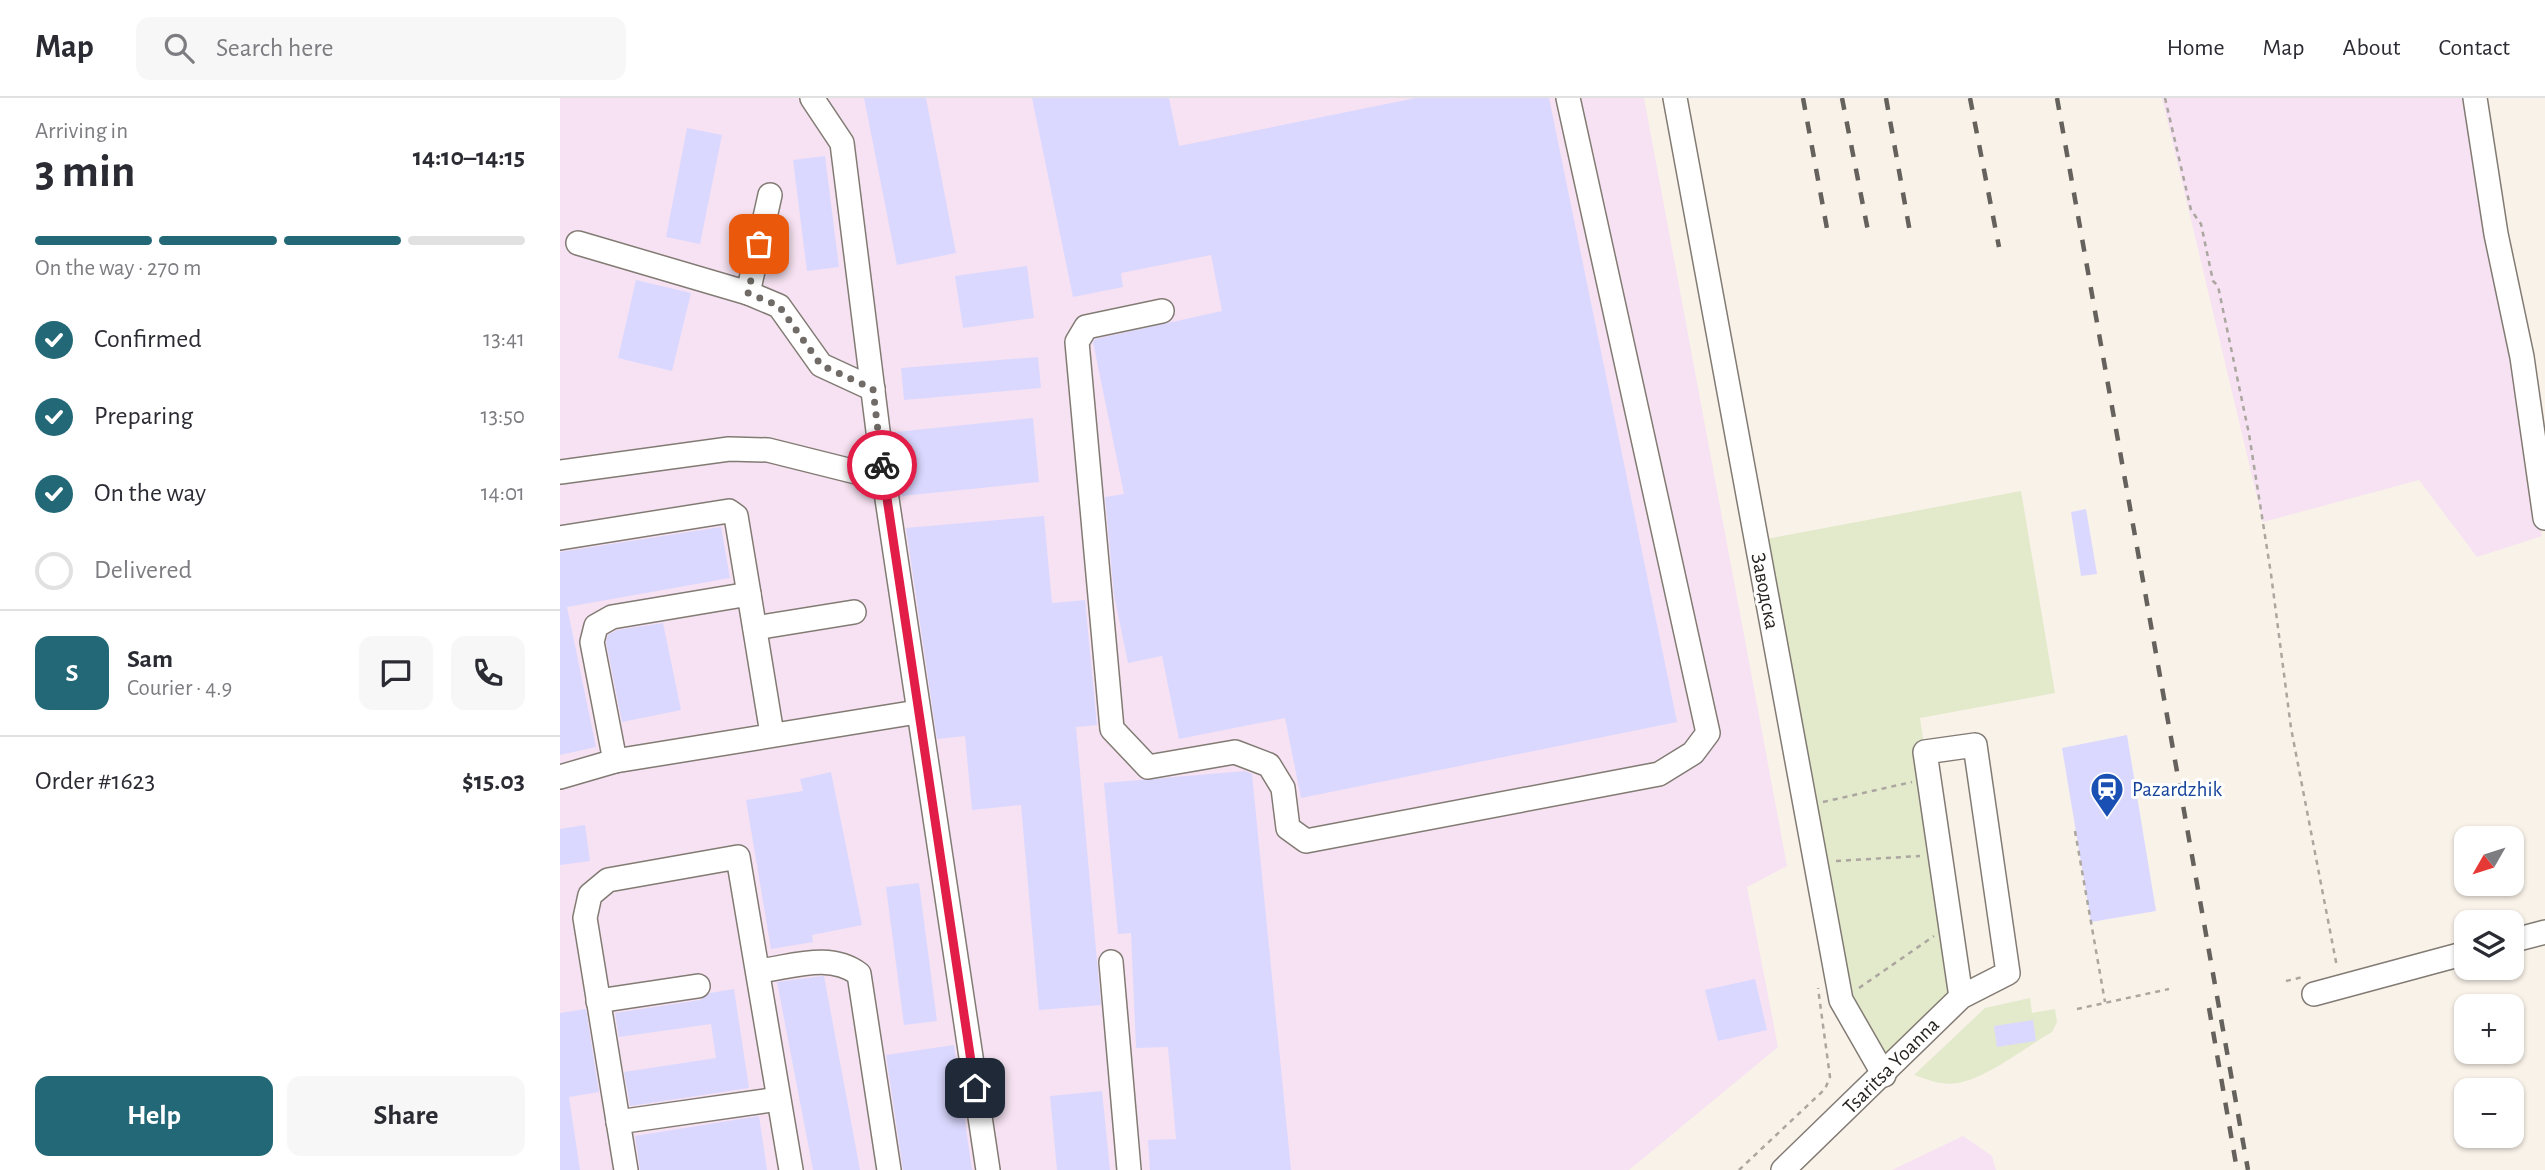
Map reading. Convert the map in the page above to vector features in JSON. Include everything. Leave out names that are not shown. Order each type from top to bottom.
[{"type":"street","points":[[812,98],[842,143],[884,479],[917,712],[988,1170]]},
{"type":"street","points":[[1162,311],[1086,327],[1077,342],[1112,729],[1148,767],[1235,752],[1269,765],[1283,788],[1288,828],[1306,841],[1659,774],[1693,753],[1708,733],[1567,98]]},
{"type":"street","name":"Заводска","points":[[1675,98],[1842,1000],[1884,1075]]},
{"type":"street","points":[[2475,98],[2496,234],[2534,363],[2545,518]]},
{"type":"street","points":[[748,293],[770,195]]},
{"type":"street","points":[[578,243],[748,293],[779,306],[821,365],[873,389]]},
{"type":"street","points":[[560,472],[729,449],[768,450],[884,479]]},
{"type":"street","points":[[560,538],[729,511],[736,516],[772,734]]},
{"type":"street","points":[[615,761],[592,642],[596,626],[612,617],[749,594]]},
{"type":"street","points":[[755,628],[854,611]]},
{"type":"street","points":[[560,777],[615,761],[917,712]]},
{"type":"street","name":"Tsaritsa Yoanna","points":[[1783,1170],[1884,1075],[1961,997],[2008,973],[1975,745],[1925,752],[1929,778]]},
{"type":"street","points":[[1929,778],[1961,997]]},
{"type":"street","points":[[626,1170],[585,918],[590,895],[608,880],[738,857],[791,1170]]},
{"type":"street","points":[[2524,938],[2545,932]]},
{"type":"street","points":[[2314,994],[2454,956]]},
{"type":"street","points":[[758,971],[830,961],[847,965],[859,974],[888,1170]]},
{"type":"street","points":[[1111,962],[1129,1170]]},
{"type":"street","points":[[598,1001],[698,986]]},
{"type":"street","points":[[618,1122],[778,1099]]},
{"type":"path","points":[[2165,98],[2191,210],[2201,224],[2213,281],[2218,286],[2249,434],[2291,728],[2340,986]]},
{"type":"path","points":[[1806,806],[1929,778]]},
{"type":"path","points":[[2075,831],[2105,1002]]},
{"type":"path","points":[[1816,863],[1941,855]]},
{"type":"path","points":[[1842,1000],[1951,924]]},
{"type":"path","points":[[1740,1170],[1825,1088],[1830,1077],[1817,983]]},
{"type":"path","points":[[2077,1009],[2169,989]]},
{"type":"shaded area","points":[[560,98],[1644,98],[1787,866],[1747,887],[1778,1047],[1629,1170],[560,1170]]},
{"type":"shaded area","points":[[2162,98],[2481,98],[2482,167],[2542,536],[2477,557],[2419,480],[2263,522]]},
{"type":"shaded area","points":[[1963,1136],[1992,1156],[1996,1170],[1892,1170]]},
{"type":"green space","points":[[2021,491],[2055,693],[1920,718],[1961,997],[1884,1075],[1841,1000],[1756,541]]},
{"type":"green space","points":[[2030,998],[2032,1013],[2055,1009],[2057,1022],[2052,1032],[1994,1069],[1969,1080],[1947,1084],[1914,1075],[1985,1008]]},
{"type":"building","points":[[864,98],[926,98],[956,253],[897,265]]},
{"type":"building","points":[[1032,98],[1169,98],[1179,146],[1416,98],[1549,98],[1677,722],[1301,798],[1285,718],[1179,739],[1162,656],[1128,663],[1114,595],[1105,497],[1124,494],[1093,342],[1095,339],[1222,311],[1211,255],[1121,273],[1123,287],[1073,297]]},
{"type":"building","points":[[687,128],[722,135],[700,244],[666,237]]},
{"type":"building","points":[[825,156],[839,267],[807,271],[793,160]]},
{"type":"building","points":[[1027,266],[1034,318],[963,328],[955,276]]},
{"type":"building","points":[[636,280],[691,293],[672,371],[618,358]]},
{"type":"building","points":[[1038,357],[1041,388],[904,400],[901,368]]},
{"type":"building","points":[[1033,418],[1039,482],[902,496],[895,432]]},
{"type":"building","points":[[2086,509],[2097,574],[2081,576],[2071,512]]},
{"type":"building","points":[[1044,516],[1052,603],[1085,600],[1097,725],[1076,727],[1101,1005],[1039,1010],[1021,805],[972,810],[965,736],[937,739],[906,528]]},
{"type":"building","points":[[721,527],[730,578],[567,607],[596,747],[560,755],[560,552]]},
{"type":"building","points":[[663,623],[681,710],[622,722],[606,642],[608,635],[617,630]]},
{"type":"building","name":"Pazardzhik","points":[[2127,735],[2156,911],[2091,922],[2062,748]]},
{"type":"building","points":[[1245,771],[1252,774],[1291,1170],[1150,1170],[1148,1140],[1176,1139],[1168,1047],[1136,1048],[1131,933],[1118,934],[1104,783]]},
{"type":"building","points":[[831,772],[862,925],[812,935],[813,942],[771,949],[746,800],[803,791],[800,779]]},
{"type":"building","points":[[585,825],[590,861],[560,865],[560,829]]},
{"type":"building","points":[[919,883],[937,1021],[904,1025],[886,887]]},
{"type":"building","points":[[824,976],[860,1170],[813,1170],[777,982]]},
{"type":"building","points":[[1755,979],[1767,1030],[1718,1041],[1705,990]]},
{"type":"building","points":[[734,989],[749,1088],[630,1106],[624,1072],[716,1058],[711,1024],[619,1037],[615,1013],[700,1000],[710,993]]},
{"type":"building","points":[[586,1009],[599,1092],[569,1097],[580,1170],[560,1170],[560,1013]]},
{"type":"building","points":[[2033,1020],[2036,1041],[1997,1047],[1994,1026]]},
{"type":"building","points":[[954,1045],[972,1170],[903,1170],[886,1055]]},
{"type":"building","points":[[1102,1091],[1110,1170],[1057,1170],[1050,1096]]},
{"type":"building","points":[[759,1116],[767,1170],[640,1170],[635,1136]]},
{"type":"railway","points":[[1803,98],[1828,234]]},
{"type":"railway","points":[[1842,98],[1868,231]]},
{"type":"railway","points":[[1886,98],[1911,238]]},
{"type":"railway","points":[[1970,98],[1999,247]]},
{"type":"railway","points":[[2057,98],[2248,1170]]},
{"type":"railway","points":[[2209,1008],[2237,1170]]},
{"type":"way so far","points":[[759,244],[748,293],[779,306],[821,365],[873,389],[882,465]]},
{"type":"place","name":"Pazardzhik","points":[[2107,819]]},
{"type":"route","points":[[882,465],[923,758],[975,1088]]}]
